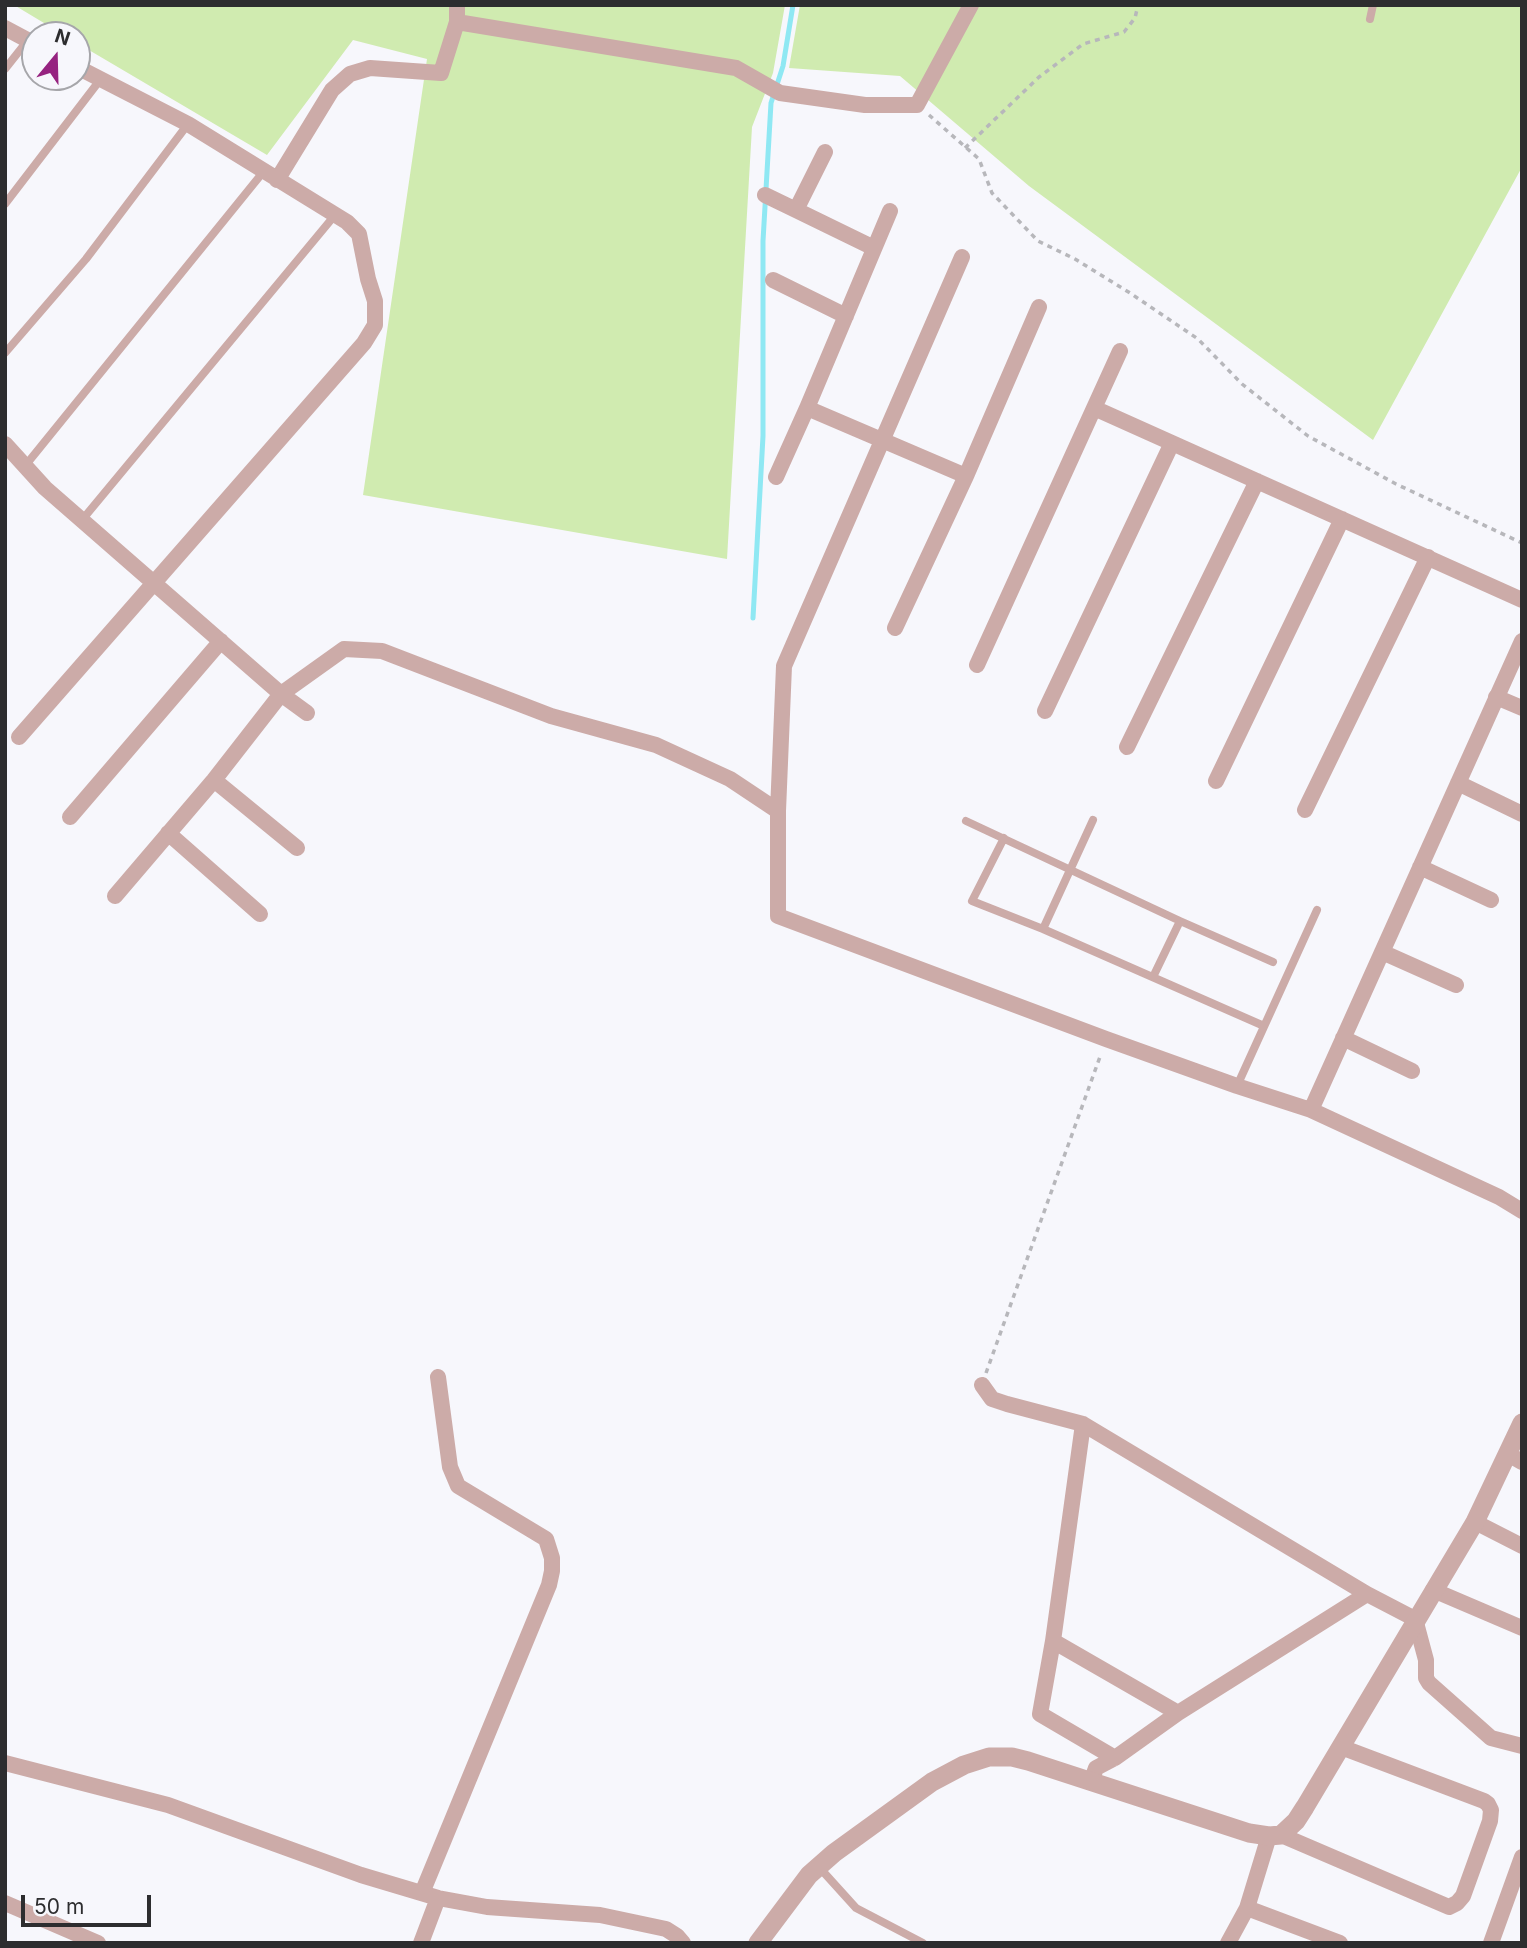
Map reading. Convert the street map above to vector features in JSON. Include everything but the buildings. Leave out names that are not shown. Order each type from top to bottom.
[{"type":"street","points":[[271,176],[332,90],[350,74],[370,68],[441,73],[457,22],[457,5]]},
{"type":"street","points":[[457,22],[736,68],[780,93],[865,106],[917,105],[971,5]]},
{"type":"street","points":[[5,28],[21,36]]},
{"type":"street","points":[[19,737],[364,343],[375,325],[375,301],[359,234],[347,222],[188,124],[91,75]]},
{"type":"street","points":[[796,210],[825,152]]},
{"type":"street","points":[[765,195],[874,248]]},
{"type":"street","points":[[776,477],[890,211]]},
{"type":"street","points":[[962,257],[783,666],[778,810],[778,916],[1106,1039],[1311,1110],[1499,1197],[1522,1211]]},
{"type":"street","points":[[773,280],[846,316]]},
{"type":"street","points":[[895,628],[966,476],[1040,307]]},
{"type":"street","points":[[977,665],[1120,351]]},
{"type":"street","points":[[807,408],[966,476]]},
{"type":"street","points":[[1094,408],[1522,600]]},
{"type":"street","points":[[1045,711],[1172,443]]},
{"type":"street","points":[[5,444],[45,488],[281,694],[307,713]]},
{"type":"street","points":[[1127,747],[1257,481]]},
{"type":"street","points":[[1216,781],[1342,519]]},
{"type":"street","points":[[1306,810],[1427,557]]},
{"type":"street","points":[[70,817],[221,641]]},
{"type":"street","points":[[1311,1110],[1522,641]]},
{"type":"street","points":[[115,896],[214,780],[281,694],[344,649],[382,651],[551,716],[656,745],[730,779],[778,810]]},
{"type":"street","points":[[1496,697],[1522,708]]},
{"type":"street","points":[[214,780],[297,848]]},
{"type":"street","points":[[1458,783],[1522,814]]},
{"type":"street","points":[[168,834],[260,914]]},
{"type":"street","points":[[1420,867],[1491,900]]},
{"type":"street","points":[[1382,951],[1456,985]]},
{"type":"street","points":[[1343,1038],[1412,1071]]},
{"type":"street","points":[[421,1943],[430,1896],[549,1586],[552,1572],[547,1539],[458,1486],[450,1466],[438,1377]]},
{"type":"street","points":[[982,1385],[992,1399],[999,1402],[1083,1424],[1367,1594],[1415,1619],[1429,1683],[1491,1738],[1522,1746]]},
{"type":"street","points":[[1228,1943],[1247,1908],[1275,1835],[1301,1814],[1415,1619],[1515,1458],[1522,1423]]},
{"type":"street","points":[[1083,1424],[1053,1642],[1040,1714],[1115,1758]]},
{"type":"street","points":[[1475,1522],[1522,1546]]},
{"type":"street","points":[[1433,1590],[1522,1628]]},
{"type":"street","points":[[1091,1782],[1096,1768],[1367,1594]]},
{"type":"street","points":[[1053,1642],[1178,1713]]},
{"type":"street","points":[[758,1943],[809,1875],[834,1853],[924,1788],[976,1760],[989,1757],[1012,1757],[1249,1833],[1275,1835],[1449,1907],[1457,1903],[1463,1896],[1490,1821],[1491,1810],[1488,1804],[1340,1747]]},
{"type":"street","points":[[5,1763],[169,1805],[361,1875],[430,1896],[487,1907],[600,1915],[666,1928],[683,1943]]},
{"type":"street","points":[[1491,1943],[1522,1858]]},
{"type":"street","points":[[5,1903],[98,1943]]},
{"type":"street","points":[[1247,1908],[1340,1943]]},
{"type":"lane","points":[[1370,19],[1373,5]]},
{"type":"lane","points":[[5,69],[21,53]]},
{"type":"lane","points":[[5,204],[100,80]]},
{"type":"lane","points":[[5,353],[86,259],[188,124]]},
{"type":"lane","points":[[25,466],[271,176]]},
{"type":"lane","points":[[82,520],[335,215]]},
{"type":"lane","points":[[1043,929],[1093,820]]},
{"type":"lane","points":[[966,821],[1273,962]]},
{"type":"lane","points":[[1004,838],[972,901],[1043,929],[1264,1026]]},
{"type":"lane","points":[[1237,1086],[1317,910]]},
{"type":"lane","points":[[1153,977],[1180,921]]},
{"type":"lane","points":[[818,1867],[856,1908],[923,1943]]},
{"type":"path","points":[[965,148],[1039,77],[1083,44],[1124,32],[1135,18],[1138,5]]},
{"type":"path","points":[[917,105],[979,159],[992,193],[1038,240],[1130,293],[1198,339],[1242,384],[1308,436],[1396,484],[1522,543]]},
{"type":"path","points":[[982,1385],[1106,1039]]},
{"type":"green space","points":[[14,5],[785,5],[773,73],[752,127],[727,559],[363,495],[427,59],[353,40],[267,155],[91,51],[91,21],[41,21]]},
{"type":"green space","points":[[800,5],[1522,5],[1522,167],[1373,440],[1029,186],[900,76],[789,68]]},
{"type":"waterway","points":[[753,618],[763,436],[763,241],[771,103],[783,66],[793,5]]}]
